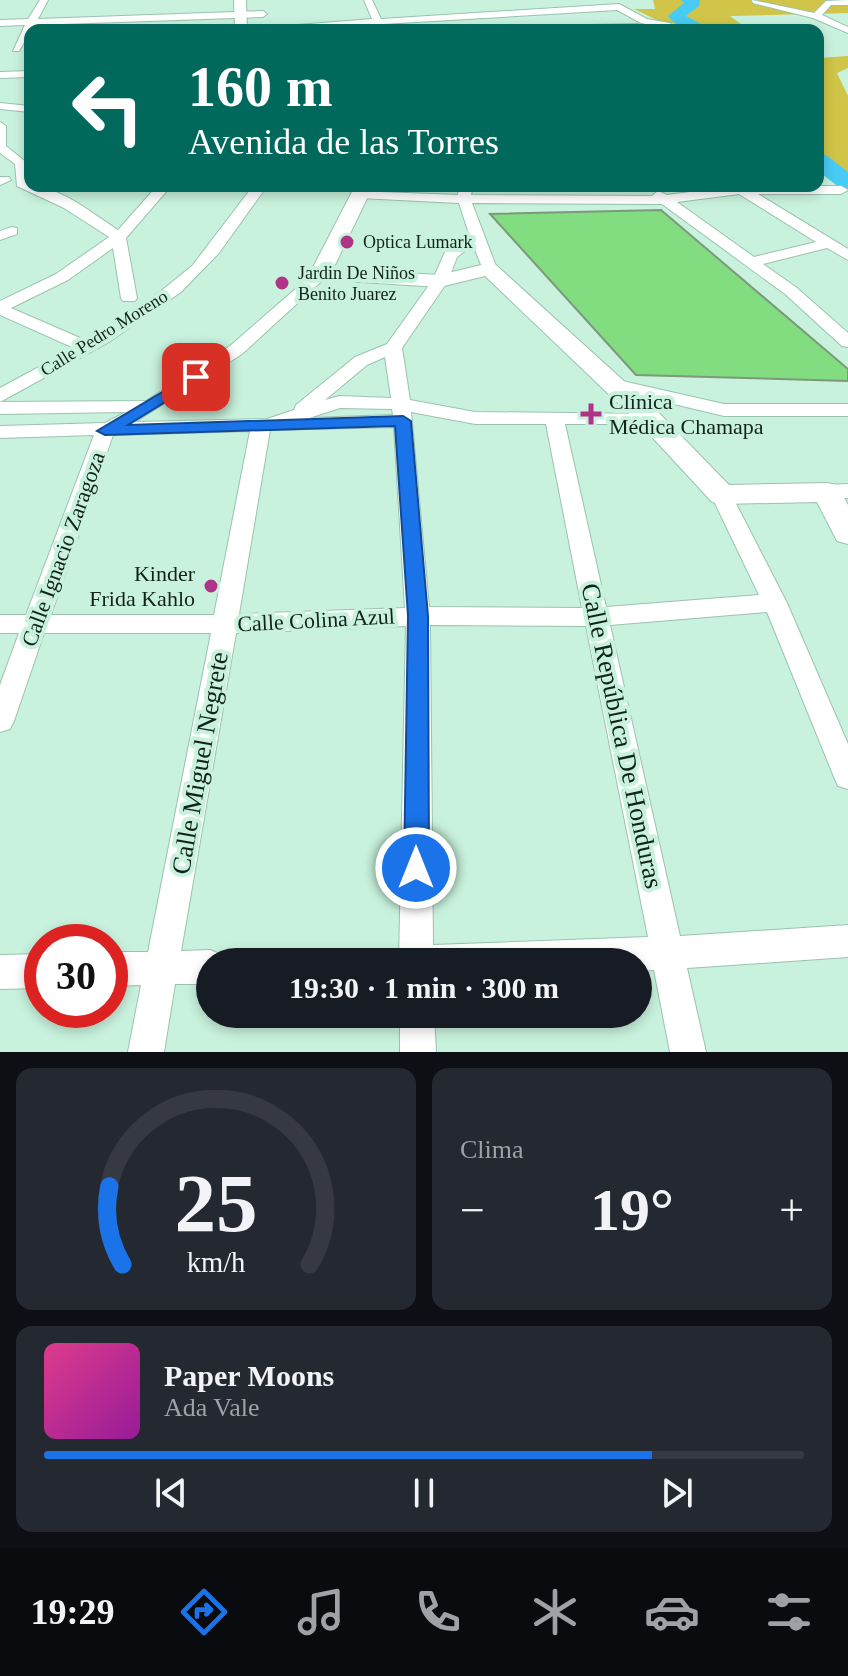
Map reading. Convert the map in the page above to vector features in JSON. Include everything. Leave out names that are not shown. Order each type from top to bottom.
[{"type":"main road","points":[[240,0],[241,24]]},
{"type":"main road","points":[[361,192],[320,275],[440,281],[489,269],[649,418],[722,495],[838,492],[848,534]]},
{"type":"street","points":[[29,24],[44,0]]},
{"type":"street","points":[[368,0],[378,24]]},
{"type":"street","points":[[579,0],[619,2],[644,21],[655,24]]},
{"type":"street","points":[[464,16],[619,2]]},
{"type":"street","points":[[619,2],[637,24]]},
{"type":"street","points":[[816,16],[829,3],[848,2]]},
{"type":"street","points":[[752,4],[767,17],[782,13]]},
{"type":"street","points":[[752,4],[782,13],[816,16],[848,30]]},
{"type":"street","points":[[169,24],[170,12]]},
{"type":"street","points":[[378,24],[442,13],[496,24]]},
{"type":"street","points":[[514,13],[571,15],[583,24]]},
{"type":"street","points":[[100,24],[104,14]]},
{"type":"street","points":[[0,23],[104,14],[273,14]]},
{"type":"street","points":[[299,15],[304,24]]},
{"type":"street","points":[[378,24],[411,24]]},
{"type":"street","points":[[16,49],[24,34]]},
{"type":"street","points":[[0,50],[24,48]]},
{"type":"street","points":[[0,75],[24,74]]},
{"type":"street","points":[[1,104],[24,108]]},
{"type":"street","points":[[0,126],[3,145],[21,163],[24,175]]},
{"type":"street","points":[[1,180],[24,183]]},
{"type":"street","points":[[824,190],[841,190]]},
{"type":"street","points":[[56,192],[119,237],[129,298]]},
{"type":"street","points":[[0,308],[62,277],[119,237],[159,192]]},
{"type":"street","name":"Calle Pedro Moreno","points":[[0,396],[87,347],[166,297],[200,267],[256,192]]},
{"type":"street","points":[[489,269],[465,192],[664,200],[713,192]]},
{"type":"street","points":[[655,192],[791,291],[848,342]]},
{"type":"street","points":[[745,192],[848,255]]},
{"type":"street","points":[[291,419],[361,361],[393,348],[440,281],[450,255],[477,235]]},
{"type":"street","points":[[749,263],[830,243]]},
{"type":"street","name":"Calle Ignacio Zaragoza","points":[[0,721],[105,431],[156,403],[236,350],[320,275]]},
{"type":"street","points":[[0,308],[87,347]]},
{"type":"street","points":[[393,348],[418,616],[419,948]]},
{"type":"street","points":[[609,383],[724,410],[848,410]]},
{"type":"street","points":[[261,427],[339,402],[401,412],[475,418],[649,418]]},
{"type":"street","points":[[0,408],[133,408],[156,403]]},
{"type":"street","points":[[0,432],[261,427],[401,412]]},
{"type":"street","name":"Calle República De Honduras","points":[[555,420],[688,1052]]},
{"type":"street","name":"Calle Miguel Negrete","points":[[146,1052],[261,427]]},
{"type":"street","points":[[722,495],[775,603],[848,777]]},
{"type":"street","name":"Calle Colina Azul","points":[[0,624],[225,624],[418,616],[598,617],[775,603]]},
{"type":"street","points":[[652,954],[848,941]]},
{"type":"street","points":[[128,969],[196,967]]},
{"type":"street","points":[[0,972],[24,971]]},
{"type":"street","points":[[417,1028],[418,1052]]},
{"type":"shaded area","points":[[653,0],[848,0],[848,13],[730,16],[741,24],[676,24],[659,21],[634,9],[655,9]]},
{"type":"shaded area","points":[[848,56],[848,68],[837,73],[848,96],[848,178],[824,158],[824,58]]},
{"type":"building","points":[[661,210],[848,369],[848,381],[636,375],[490,214]]},
{"type":"waterway","points":[[688,24],[676,16],[694,3],[689,0]]},
{"type":"waterway","points":[[824,165],[848,183]]},
{"type":"place","name":"Optica Lumark","points":[[347,242]]},
{"type":"place","name":"Jardin De Niños Benito Juarez","points":[[282,283]]},
{"type":"place","name":"Clínica Médica Chamapa","points":[[591,414]]},
{"type":"place","name":"Kinder Frida Kahlo","points":[[211,586]]},
{"type":"route","points":[[196,377],[105,431],[403,421],[418,616],[416,868]]}]
